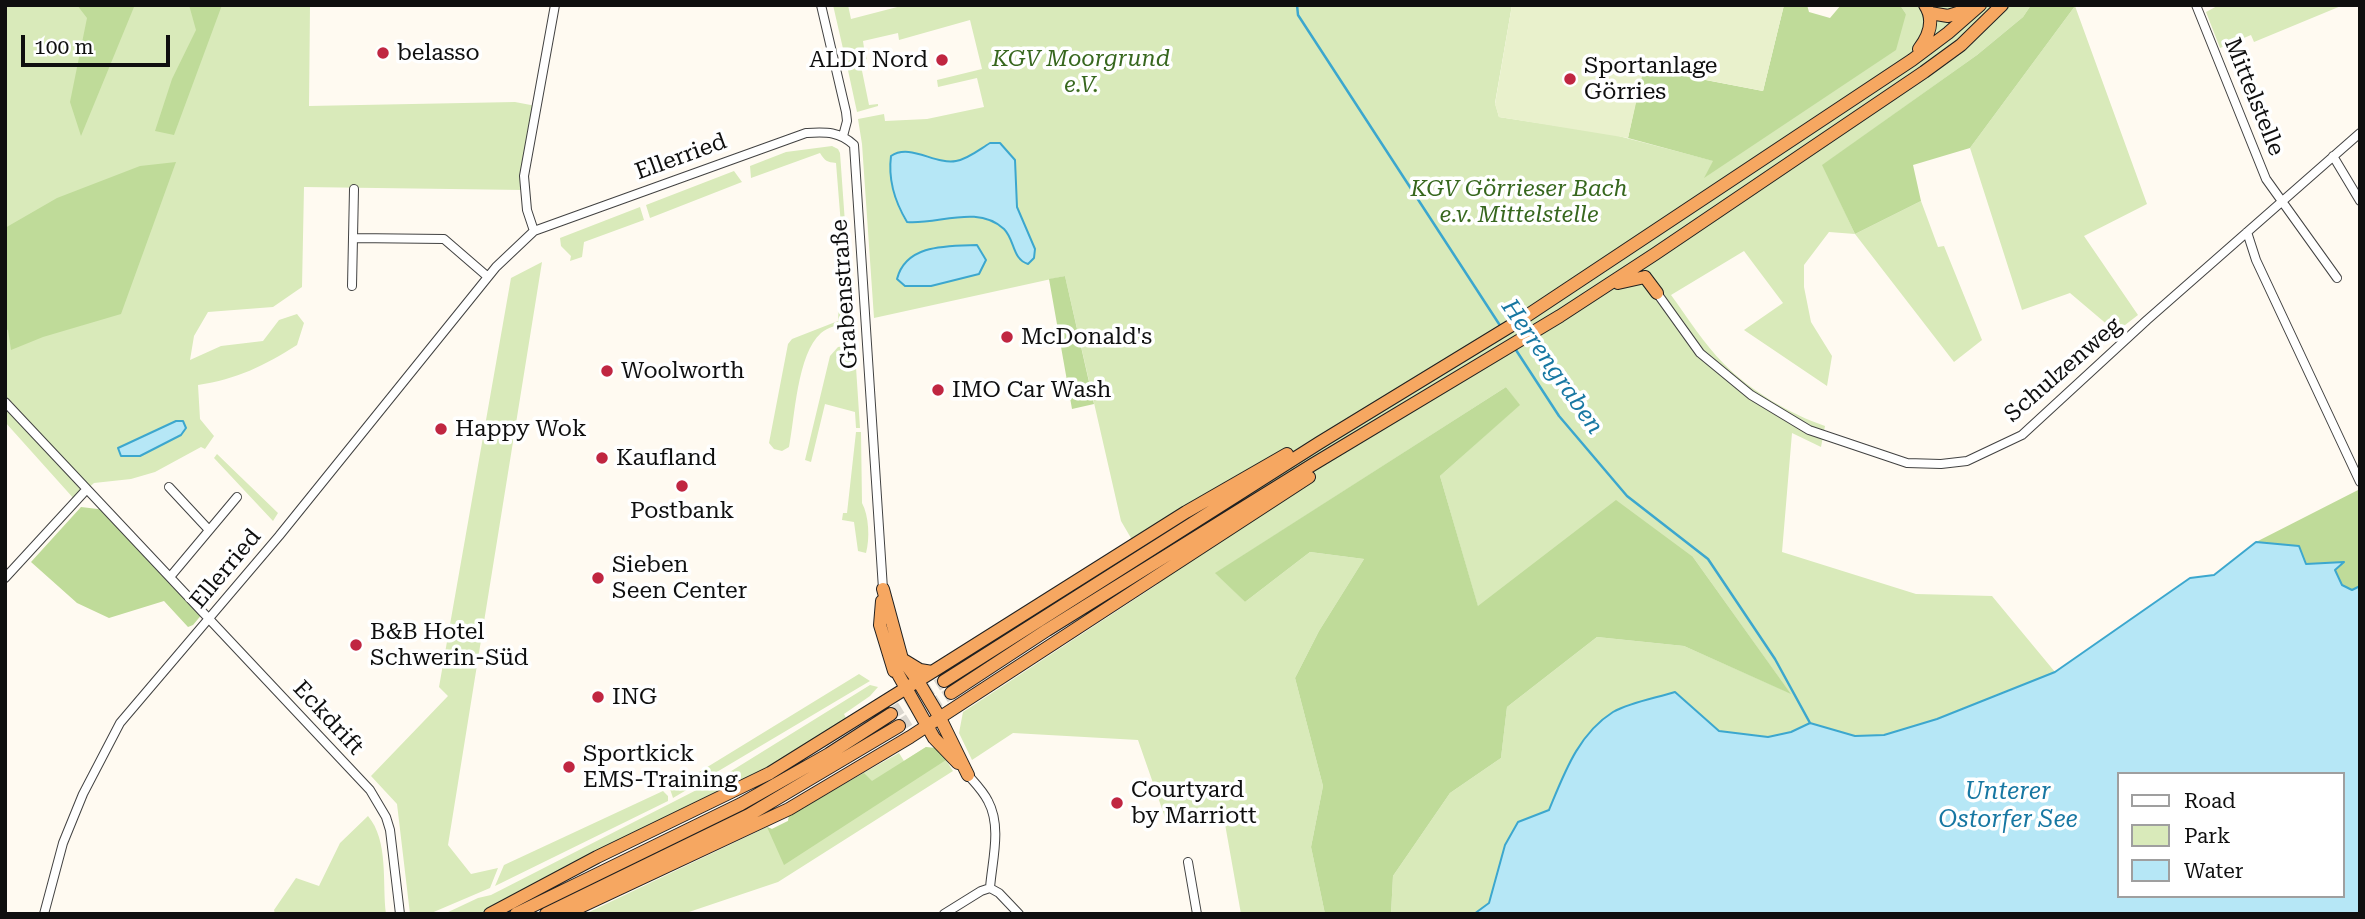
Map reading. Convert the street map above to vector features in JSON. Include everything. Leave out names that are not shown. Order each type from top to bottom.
[{"type":"highway","points":[[1912,60],[1929,35],[1927,9],[1948,16],[1979,5]]},
{"type":"highway","points":[[944,681],[1521,319],[1912,60],[1979,5]]},
{"type":"highway","points":[[951,693],[1047,630],[1531,334],[1655,254],[1924,72],[1961,45],[2002,5]]},
{"type":"highway","points":[[1645,277],[1655,254]]},
{"type":"highway","points":[[1645,277],[1657,293]]},
{"type":"highway","points":[[1560,316],[1623,280],[1645,277]]},
{"type":"highway","points":[[491,914],[597,857],[771,773],[890,699],[919,691],[932,672],[1186,512],[1368,406],[1419,382]]},
{"type":"highway","points":[[565,914],[789,809],[913,735],[928,720],[953,709],[1425,398]]},
{"type":"highway","points":[[883,589],[898,662],[890,699]]},
{"type":"highway","points":[[898,662],[932,672]]},
{"type":"highway","points":[[898,662],[919,691],[928,720],[968,775]]},
{"type":"highway","points":[[919,691],[928,720],[946,730]]},
{"type":"highway","points":[[953,709],[948,716],[946,730],[968,775]]},
{"type":"highway","points":[[516,914],[741,804],[829,754],[891,714]]},
{"type":"highway","points":[[546,914],[749,815],[899,726]]},
{"type":"street","points":[[534,231],[527,210],[524,176],[555,5]]},
{"type":"street","name":"Grabenstraße","points":[[821,5],[846,112],[847,121],[843,136],[854,145],[883,589]]},
{"type":"street","name":"Mittelstelle","points":[[2196,5],[2266,179],[2337,278]]},
{"type":"street","name":"Ellerried","points":[[44,914],[62,843],[83,794],[121,723],[209,620],[488,277],[534,231],[806,133],[828,131],[843,136]]},
{"type":"street","name":"Schulzenweg","points":[[1657,293],[1700,353],[1751,394],[1810,430],[1907,463],[1941,464],[1967,461],[2022,435],[2360,133]]},
{"type":"street","points":[[2333,156],[2360,201]]},
{"type":"street","points":[[352,286],[354,189]]},
{"type":"street","points":[[2247,232],[2256,260],[2360,482]]},
{"type":"street","points":[[353,238],[444,239],[488,277]]},
{"type":"street","name":"Eckdrift","points":[[5,402],[370,790],[386,817],[390,830],[400,914]]},
{"type":"street","points":[[169,487],[209,530]]},
{"type":"street","points":[[5,578],[86,490]]},
{"type":"street","points":[[170,578],[237,498]]},
{"type":"street","points":[[968,775],[987,798],[994,813],[989,888]]},
{"type":"street","points":[[1188,862],[1197,914]]},
{"type":"street","points":[[944,914],[989,888]]},
{"type":"street","points":[[989,888],[999,893],[1020,914]]},
{"type":"green space","points":[[5,5],[310,5],[309,106],[515,102],[536,106],[524,190],[304,187],[302,287],[273,307],[208,312],[194,336],[190,360],[221,346],[263,341],[279,320],[297,314],[304,323],[297,345],[250,371],[198,385],[200,419],[214,436],[205,449],[201,447],[155,472],[131,479],[94,483],[75,500],[5,422]]},
{"type":"green space","points":[[77,5],[137,5],[81,136],[70,102],[87,18]]},
{"type":"green space","points":[[189,5],[222,5],[174,135],[155,131],[172,79],[196,30]]},
{"type":"green space","points":[[833,5],[848,5],[851,19],[905,5],[1512,5],[1495,103],[1499,117],[1611,134],[1714,161],[1705,177],[1906,14],[1900,5],[2031,5],[2023,17],[1977,55],[1823,165],[1855,234],[1829,232],[1804,265],[1804,287],[1811,322],[1832,356],[1827,386],[1744,330],[1783,303],[1744,251],[1671,295],[1710,348],[1735,374],[1772,401],[1825,426],[1821,447],[1792,433],[1782,552],[1916,594],[1992,596],[2055,672],[1937,719],[1884,735],[1854,736],[1810,723],[1791,732],[1768,737],[1719,731],[1675,692],[1627,706],[1601,722],[1581,743],[1549,810],[1518,822],[1489,903],[1474,914],[1391,914],[1393,876],[1450,793],[1501,758],[1507,707],[1597,637],[1684,646],[1790,693],[1693,557],[1478,607],[1440,476],[1519,405],[1506,387],[1216,573],[1245,602],[1310,552],[1364,559],[1319,631],[1295,678],[1323,786],[1311,847],[1325,914],[1241,914],[1225,824],[1168,826],[1138,740],[1013,733],[972,760],[959,733],[963,712],[1158,584],[1121,521],[1065,276],[874,318],[858,119],[884,114],[885,121],[927,119],[984,107],[977,78],[938,87],[937,80],[982,69],[970,20],[899,40],[898,33],[863,41],[864,48],[844,53]],"holes":[[[991,143],[1000,143],[1015,160],[1017,207],[1035,250],[1014,246],[1005,231],[994,222],[981,218],[906,222],[894,188],[897,152],[954,161]]]},
{"type":"green space","name":"Sportanlage Görries","points":[[1512,5],[1784,5],[1763,91],[1644,68],[1628,138],[1499,117],[1495,104]]},
{"type":"green space","points":[[1784,5],[1807,5],[1809,12],[1830,18],[1841,5],[1900,5],[1906,14],[1896,50],[1704,178],[1713,161],[1628,138],[1643,68],[1763,91]]},
{"type":"green space","points":[[2031,5],[2075,6],[1970,148],[1913,165],[1921,201],[1855,234],[1822,165],[1977,55],[2023,17]]},
{"type":"green space","points":[[2219,5],[2341,6],[2254,42],[2251,35],[2220,48],[2206,12]]},
{"type":"green space","points":[[2075,6],[2147,204],[2084,236],[2138,315],[2116,332],[2070,293],[2022,310],[1970,148]]},
{"type":"green space","points":[[866,56],[867,59],[860,61],[869,105],[878,106],[857,112],[846,61]]},
{"type":"green space","points":[[832,146],[840,153],[851,307],[846,322],[821,333],[807,355],[798,387],[789,447],[782,451],[774,449],[769,443],[788,344],[792,339],[838,321],[839,301],[847,300],[836,163],[826,161],[820,153],[751,178],[750,166],[786,152]]},
{"type":"green space","points":[[176,162],[121,314],[43,337],[11,350],[8,330],[5,329],[5,228],[57,198],[140,166]]},
{"type":"green space","points":[[734,171],[742,182],[650,218],[646,205]]},
{"type":"green space","points":[[1921,201],[1938,247],[1944,246],[1982,340],[1954,362],[1855,234]]},
{"type":"green space","points":[[640,207],[644,220],[584,242],[582,257],[570,261],[571,256],[561,246],[560,238]]},
{"type":"green space","points":[[542,262],[448,845],[471,874],[498,868],[490,888],[429,914],[410,914],[397,804],[371,776],[448,696],[439,687],[511,278]]},
{"type":"green space","points":[[1065,276],[1094,404],[1072,409],[1049,279]]},
{"type":"green space","points":[[846,346],[855,352],[860,428],[856,428],[855,412],[825,404],[811,462],[805,460],[830,356],[838,347]]},
{"type":"green space","points":[[1506,387],[1520,405],[1440,476],[1478,606],[1616,500],[1693,557],[1791,694],[1684,646],[1597,637],[1507,707],[1501,758],[1450,793],[1393,876],[1391,914],[1325,914],[1311,847],[1323,786],[1295,678],[1319,631],[1364,559],[1310,552],[1245,602],[1215,573]]},
{"type":"green space","points":[[856,432],[861,432],[862,503],[868,528],[866,553],[858,551],[854,522],[842,520],[843,513],[847,513]]},
{"type":"green space","points":[[217,454],[278,513],[273,521],[214,458]]},
{"type":"green space","points":[[2360,489],[2360,586],[2352,591],[2342,585],[2335,570],[2343,563],[2306,564],[2299,546],[2256,542]]},
{"type":"green space","points":[[81,507],[106,510],[203,613],[193,625],[188,627],[164,601],[109,618],[77,603],[31,562]]},
{"type":"green space","points":[[859,674],[870,681],[673,798],[670,789],[679,783],[686,770],[691,777]]},
{"type":"green space","points":[[870,685],[878,687],[844,714],[846,718],[826,735],[798,752],[486,914],[444,914],[491,895],[720,778]]},
{"type":"green space","points":[[926,747],[946,760],[953,771],[778,882],[683,914],[585,914],[767,827],[772,829],[788,821],[789,816],[810,803],[899,753],[904,761]]},
{"type":"green space","points":[[926,747],[936,748],[946,760],[784,865],[767,827],[772,829],[788,821],[789,816],[864,773],[872,781]]},
{"type":"green space","points":[[663,791],[668,796],[668,801],[495,886],[504,865]]},
{"type":"green space","points":[[368,816],[375,826],[382,850],[386,914],[275,914],[274,910],[296,878],[319,886],[340,843]]},
{"type":"water","points":[[990,143],[1000,143],[1015,160],[1017,207],[1035,249],[1034,258],[1028,264],[1016,254],[1004,229],[993,222],[982,218],[957,217],[907,222],[896,198],[891,156],[906,152],[956,161]]},
{"type":"water","points":[[977,245],[986,260],[979,274],[931,286],[905,286],[897,279],[909,259],[918,253],[941,247]]},
{"type":"water","points":[[176,421],[183,421],[186,428],[181,435],[140,456],[121,456],[118,448]]},
{"type":"water","name":"Unterer Ostorfer See","points":[[2256,542],[2299,546],[2306,564],[2344,562],[2335,570],[2342,585],[2352,590],[2360,586],[2360,914],[1474,914],[1489,903],[1505,845],[1518,822],[1549,810],[1581,743],[1613,712],[1675,692],[1719,731],[1768,737],[1791,732],[1810,723],[1855,736],[1884,735],[1937,719],[2055,672],[2190,578],[2214,575]]},
{"type":"waterway","name":"Herrengraben","points":[[1297,5],[1298,15],[1501,327]]},
{"type":"waterway","name":"Herrengraben","points":[[1514,347],[1559,416],[1627,496],[1708,559],[1775,659],[1810,723]]},
{"type":"tunnel","points":[[891,714],[944,681]]},
{"type":"tunnel","points":[[899,726],[951,693]]},
{"type":"place","name":"belasso","points":[[383,53]]},
{"type":"place","name":"ALDI Nord","points":[[942,60]]},
{"type":"place","name":"Sportanlage Görries","points":[[1570,79]]},
{"type":"place","name":"McDonald's","points":[[1007,337]]},
{"type":"place","name":"Woolworth","points":[[607,371]]},
{"type":"place","name":"IMO Car Wash","points":[[938,390]]},
{"type":"place","name":"Happy Wok","points":[[441,429]]},
{"type":"place","name":"Kaufland","points":[[602,458]]},
{"type":"place","name":"Postbank","points":[[682,486]]},
{"type":"place","name":"Sieben Seen Center","points":[[598,578]]},
{"type":"place","name":"B&B Hotel Schwerin-Süd","points":[[356,645]]},
{"type":"place","name":"ING","points":[[598,697]]},
{"type":"place","name":"Sportkick EMS-Training","points":[[569,767]]},
{"type":"place","name":"Courtyard by Marriott","points":[[1117,803]]},
{"type":"park label","name":"KGV Moorgrund e.V.","points":[[1081,72]]},
{"type":"park label","name":"KGV Görrieser Bach e.v. Mittelstelle","points":[[1519,202]]}]
